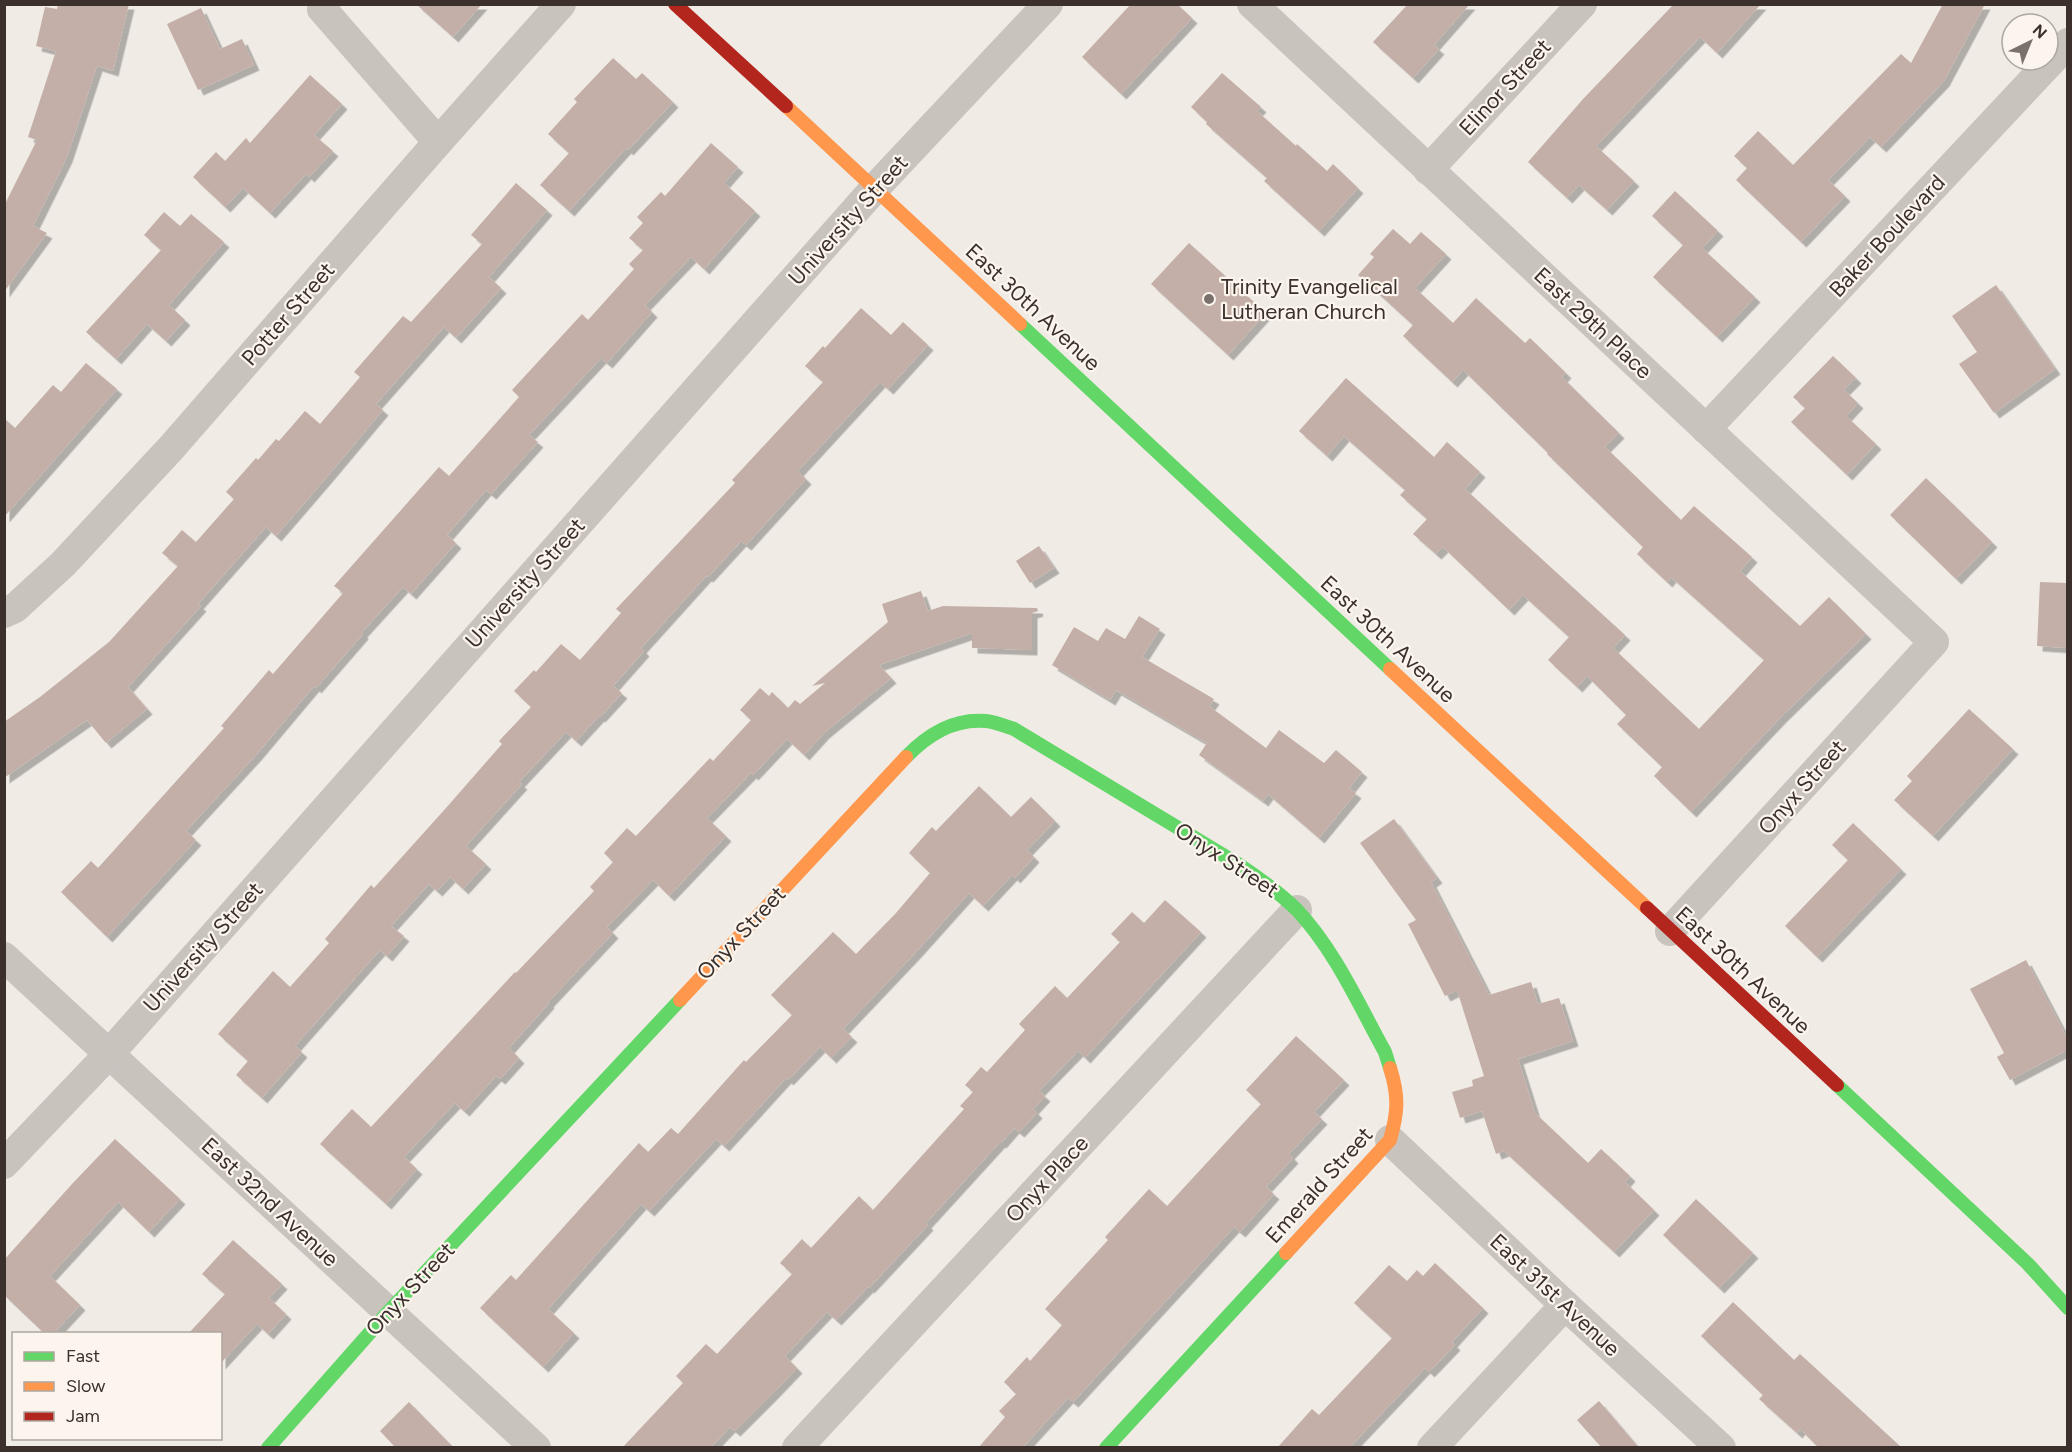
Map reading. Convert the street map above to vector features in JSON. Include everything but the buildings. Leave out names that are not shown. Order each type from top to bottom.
[{"type":"street","name":"Potter Street","points":[[4,613],[15,608],[63,564],[172,447],[561,4]]},
{"type":"street","name":"East 30th Avenue","points":[[675,4],[2028,1264],[2067,1308]]},
{"type":"street","name":"University Street","points":[[4,1164],[109,1054],[875,188],[1048,4]]},
{"type":"street","name":"East 29th Place","points":[[1251,4],[1934,642]]},
{"type":"street","name":"Elinor Street","points":[[1428,170],[1582,4]]},
{"type":"street","points":[[322,9],[438,142]]},
{"type":"street","name":"Baker Boulevard","points":[[1706,429],[2067,43]]},
{"type":"street","name":"Onyx Street","points":[[1670,931],[1934,642]]},
{"type":"street","name":"Onyx Street","points":[[268,1448],[389,1311],[919,743],[951,724],[986,721],[1014,729],[1238,864],[1271,886],[1297,910]]},
{"type":"street","name":"Emerald Street","points":[[1106,1448],[1390,1140],[1397,1116],[1396,1086],[1385,1052],[1322,940],[1297,910]]},
{"type":"street","name":"Onyx Place","points":[[797,1448],[1297,910]]},
{"type":"street","name":"East 32nd Avenue","points":[[4,957],[537,1448]]},
{"type":"street","name":"East 31st Avenue","points":[[1390,1140],[1719,1447]]},
{"type":"street","points":[[1432,1448],[1565,1305]]},
{"type":"traffic: fast","points":[[1020,324],[1390,669]]},
{"type":"traffic: fast","points":[[906,757],[932,735],[952,725],[974,721],[1000,724],[1014,729],[1238,864],[1283,897],[1297,910],[1323,942],[1385,1052],[1390,1068]]},
{"type":"traffic: fast","points":[[268,1448],[389,1311],[680,1000]]},
{"type":"traffic: fast","points":[[1837,1085],[2028,1264],[2068,1308]]},
{"type":"traffic: fast","points":[[1106,1448],[1286,1253]]},
{"type":"traffic: slow","points":[[786,106],[1020,324]]},
{"type":"traffic: slow","points":[[1390,669],[1647,908]]},
{"type":"traffic: slow","points":[[680,1000],[906,757]]},
{"type":"traffic: slow","points":[[1286,1253],[1390,1140],[1395,1121],[1396,1104],[1395,1087],[1390,1068]]},
{"type":"traffic: jam","points":[[675,4],[786,106]]},
{"type":"traffic: jam","points":[[1647,908],[1837,1085]]},
{"type":"place","name":"Trinity Evangelical Lutheran Church","points":[[1209,299]]}]
